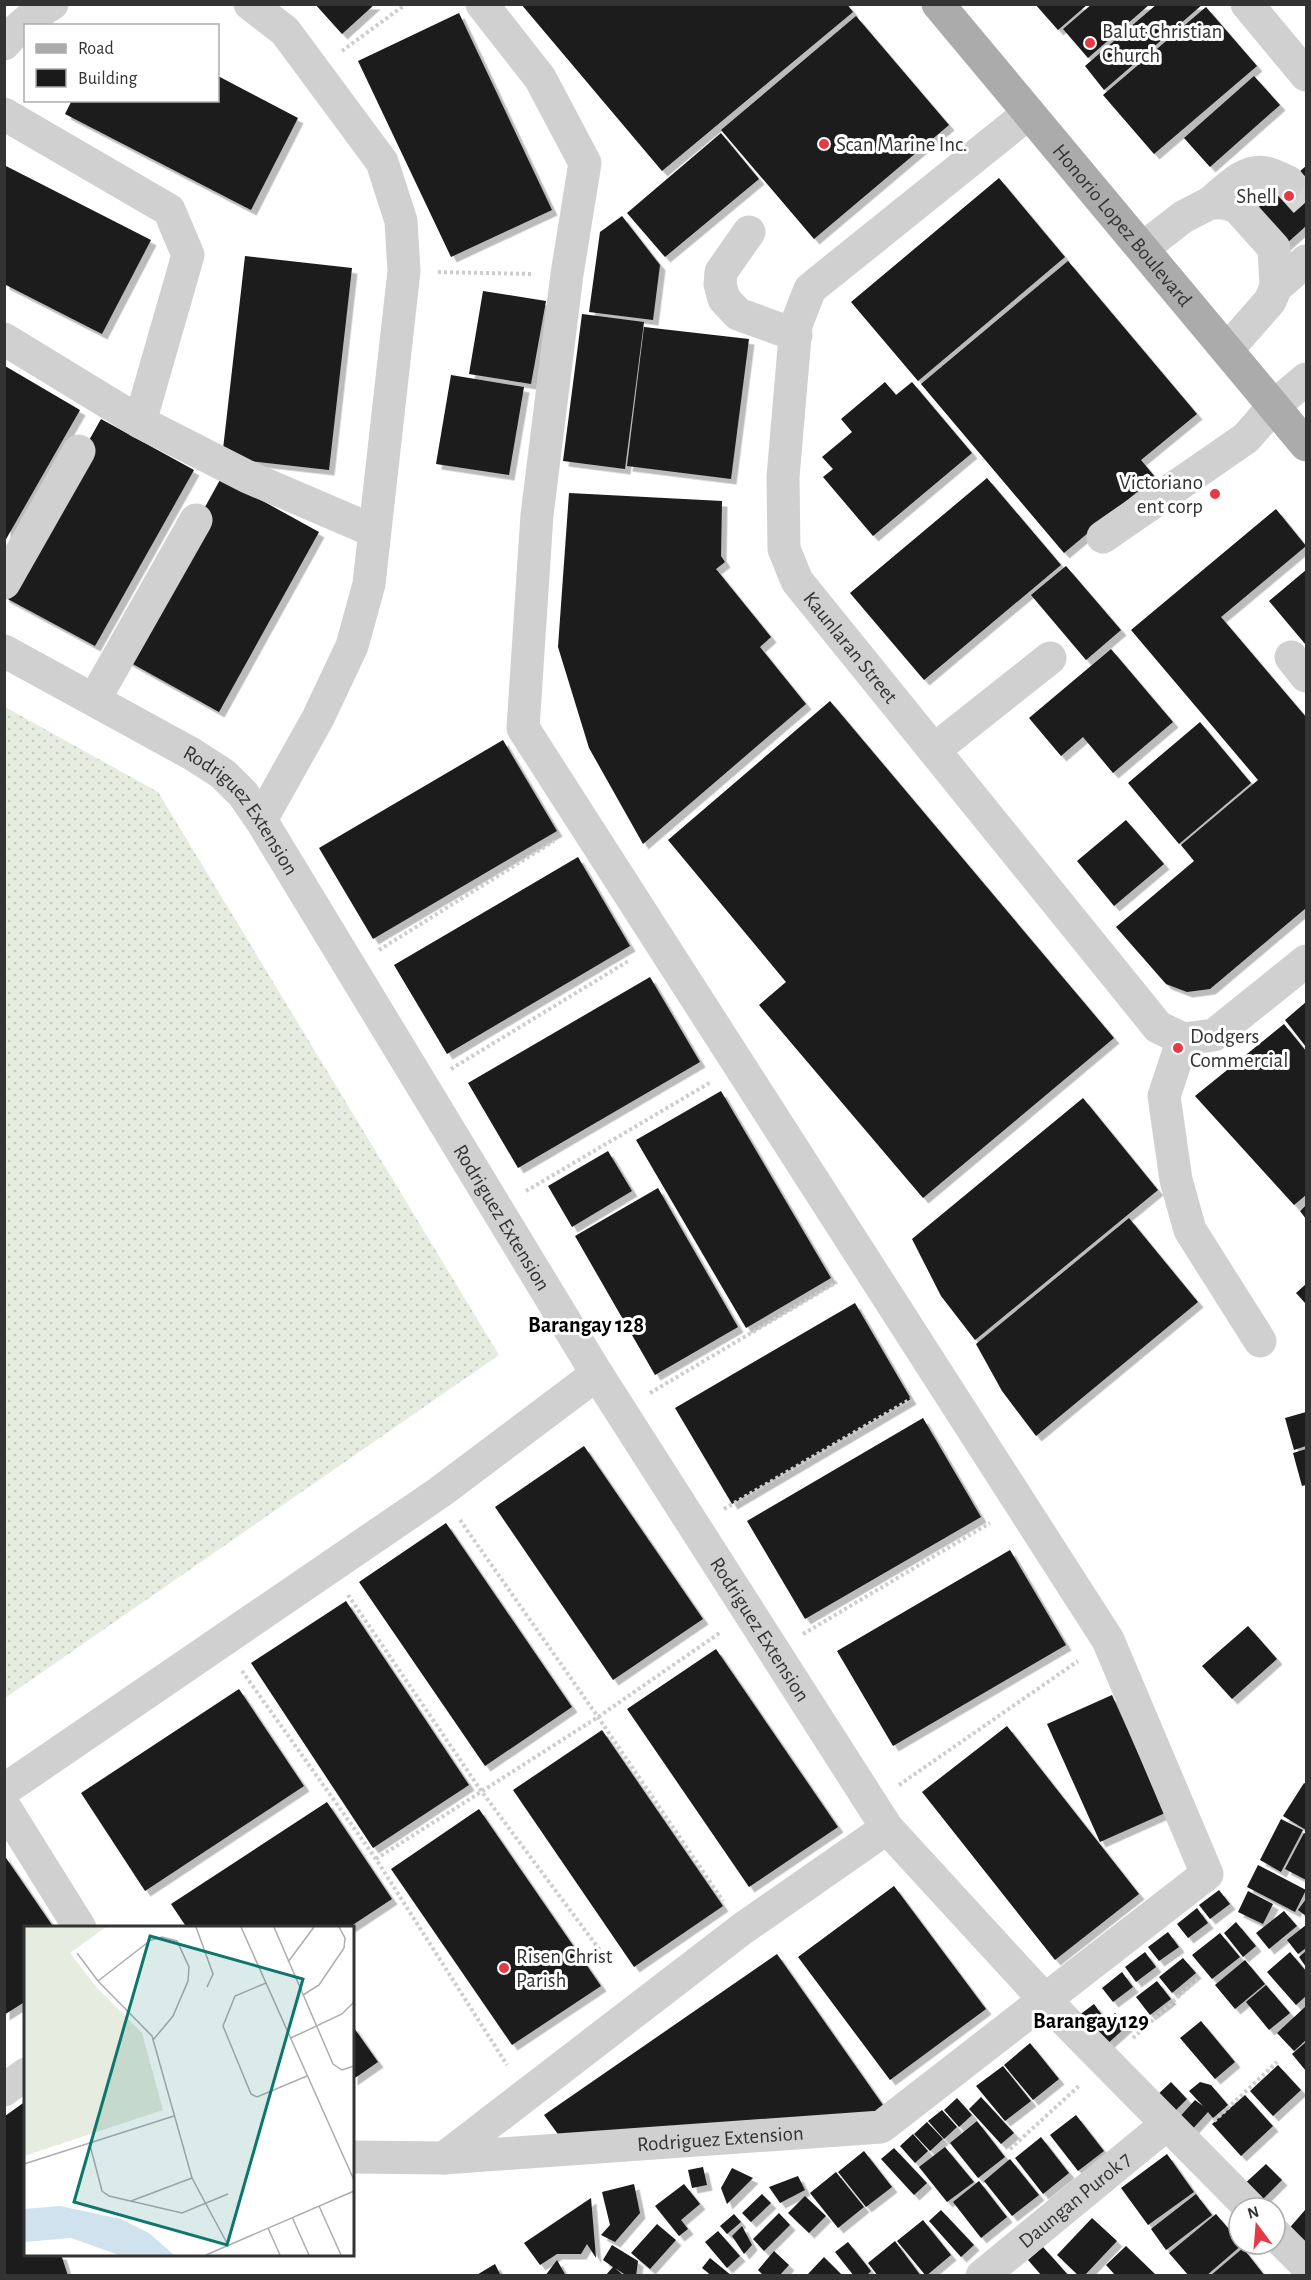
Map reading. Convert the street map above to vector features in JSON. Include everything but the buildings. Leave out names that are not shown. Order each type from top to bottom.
[{"type":"main road","name":"Honorio Lopez Boulevard","points":[[938,4],[1306,445]]},
{"type":"street","points":[[4,44],[15,30],[52,4]]},
{"type":"street","points":[[250,4],[285,31],[382,162],[401,220],[404,271],[369,584],[352,646],[318,718],[261,820]]},
{"type":"street","points":[[482,4],[540,78],[585,163],[567,274],[537,515],[523,728],[1108,1640],[1207,1874],[1048,2004]]},
{"type":"street","points":[[1247,4],[1306,75]]},
{"type":"street","name":"Kaunlaran Street","points":[[1029,113],[810,289],[796,325],[783,477],[784,549],[797,581],[1158,1027],[1183,1039]]},
{"type":"street","points":[[4,114],[170,210],[188,255],[140,422]]},
{"type":"street","points":[[1143,248],[1183,217],[1210,203],[1244,175],[1265,172],[1288,182]]},
{"type":"street","points":[[1210,203],[1224,203],[1237,207],[1274,248],[1276,286],[1270,301],[1227,350]]},
{"type":"street","points":[[749,231],[721,272],[720,284],[724,299],[738,314],[796,335]]},
{"type":"street","points":[[1276,286],[1306,261]]},
{"type":"street","points":[[4,339],[140,422],[248,477],[374,531]]},
{"type":"street","points":[[1103,537],[1246,438],[1274,406],[1306,379]]},
{"type":"street","points":[[4,583],[79,451]]},
{"type":"street","points":[[94,700],[196,520]]},
{"type":"street","name":"Rodriguez Extension","points":[[4,651],[192,754],[223,774],[243,794],[261,820],[597,1374],[879,1816],[1048,2004],[1238,2196]]},
{"type":"street","points":[[934,750],[1050,658]]},
{"type":"street","points":[[1260,1341],[1190,1230],[1176,1180],[1164,1096],[1183,1039],[1214,1035],[1306,961]]},
{"type":"street","points":[[4,1790],[440,1492],[597,1374]]},
{"type":"street","points":[[4,1806],[79,1926]]},
{"type":"street","points":[[444,2158],[742,1929],[879,1816]]},
{"type":"street","name":"Rodriguez Extension","points":[[354,2157],[444,2158],[881,2127],[1048,2004]]},
{"type":"street","points":[[4,2090],[24,2075]]},
{"type":"street","name":"Daungan Purok 7","points":[[982,2276],[1177,2135]]},
{"type":"street","points":[[1287,2246],[1306,2265]]},
{"type":"path","points":[[315,70],[406,4]]},
{"type":"path","points":[[404,271],[567,274]]},
{"type":"path","points":[[351,968],[559,838]]},
{"type":"path","points":[[423,1086],[635,957]]},
{"type":"path","points":[[497,1209],[721,1076]]},
{"type":"path","points":[[621,1410],[840,1281]]},
{"type":"path","points":[[694,1527],[921,1393]]},
{"type":"path","points":[[440,1492],[598,1717],[742,1929]]},
{"type":"path","points":[[774,1652],[998,1518]]},
{"type":"path","points":[[329,1567],[482,1792],[605,1957]]},
{"type":"path","points":[[376,1859],[598,1717],[749,1612]]},
{"type":"path","points":[[879,1816],[1108,1640]]},
{"type":"path","points":[[222,1643],[376,1859],[525,2095]]},
{"type":"path","points":[[1177,2135],[1276,2062]]},
{"type":"shaded area","points":[[5,707],[158,792],[499,1355],[5,1698]]},
{"type":"tunnel","points":[[1288,182],[1306,202]]},
{"type":"place","name":"Balut Christian Church","points":[[1090,43]]},
{"type":"place","name":"Scan Marine Inc.","points":[[824,144]]},
{"type":"place","name":"Shell","points":[[1289,196]]},
{"type":"place","name":"Victoriano ent corp","points":[[1215,494]]},
{"type":"place","name":"Dodgers Commercial","points":[[1178,1048]]},
{"type":"place","name":"Risen Christ Parish","points":[[504,1968]]},
{"type":"district","name":"Barangay 128","points":[[586,1324]]},
{"type":"district","name":"Barangay 129","points":[[1091,2020]]}]
